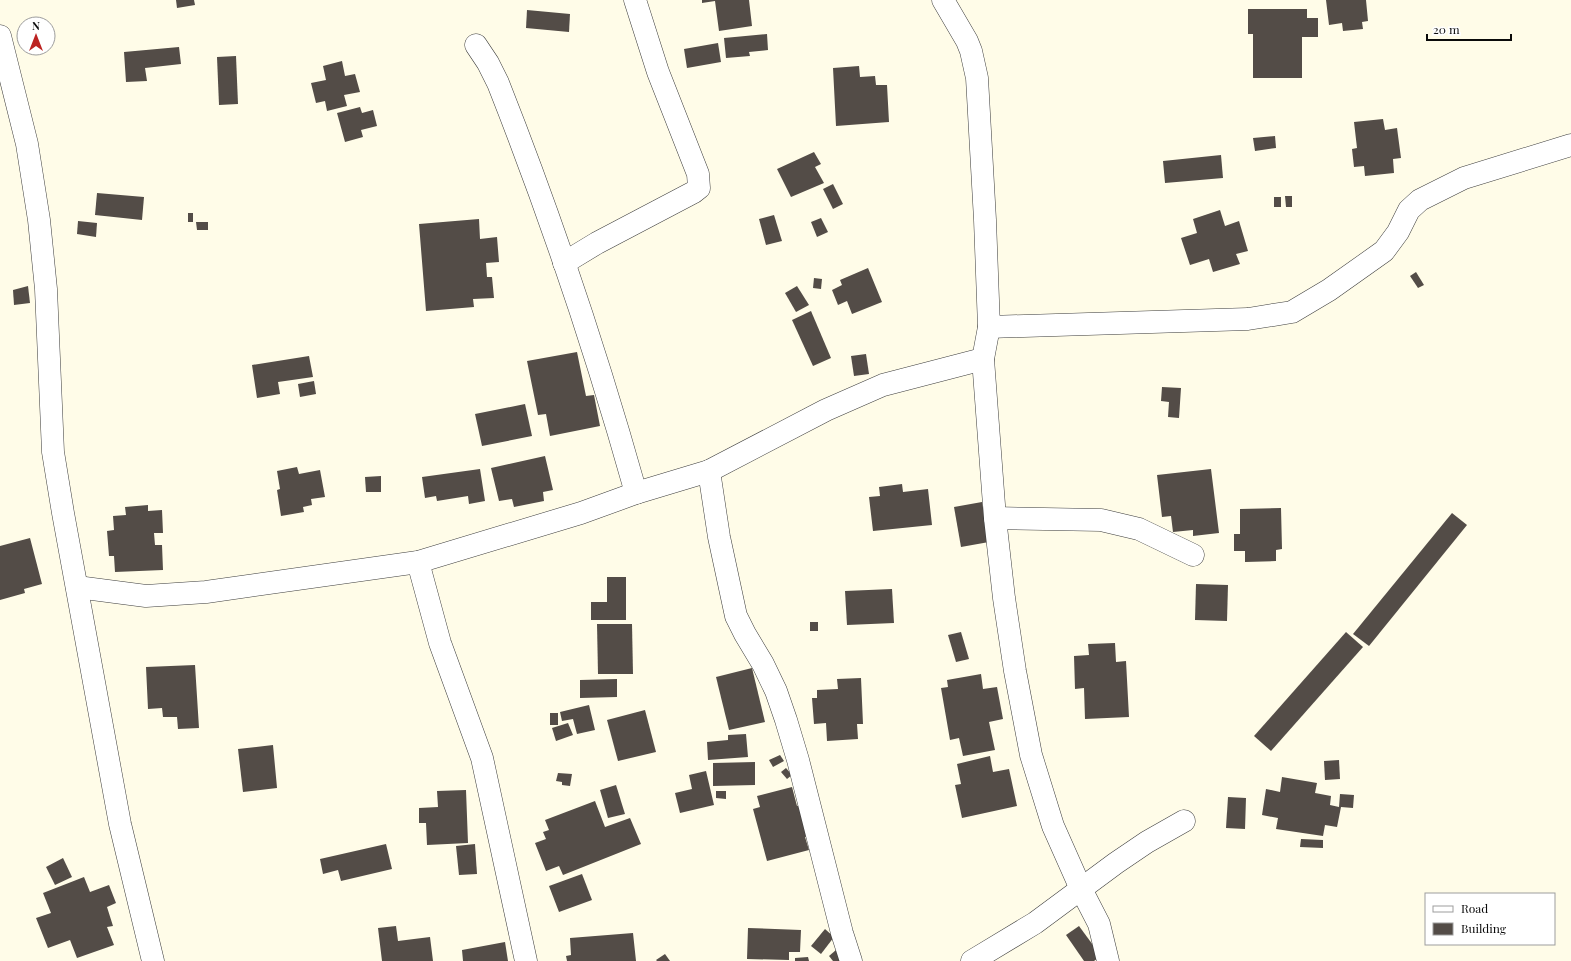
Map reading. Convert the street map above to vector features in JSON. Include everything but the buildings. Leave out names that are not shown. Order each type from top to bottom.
[{"type":"street","points":[[564,263],[699,188],[698,174],[658,72],[635,0]]},
{"type":"street","points":[[943,0],[967,41],[971,51],[977,78],[989,327],[983,359],[995,518],[1010,634],[1031,755],[1053,826],[1080,889],[1098,924],[1108,961]]},
{"type":"street","points":[[0,36],[27,144],[39,220],[46,289],[53,452],[120,824],[153,961]]},
{"type":"street","points":[[476,45],[488,62],[498,83],[543,202],[622,443],[636,493]]},
{"type":"street","points":[[989,327],[1248,319],[1292,312],[1329,290],[1384,251],[1398,232],[1409,210],[1420,200],[1464,178],[1571,145]]},
{"type":"street","points":[[77,587],[146,596],[206,592],[418,562],[581,513],[636,493],[709,471],[826,410],[883,385],[983,359]]},
{"type":"street","points":[[709,471],[719,537],[736,616],[744,634],[763,664],[776,692],[786,720],[842,933],[851,961]]},
{"type":"street","points":[[995,518],[1101,520],[1139,529],[1193,555]]},
{"type":"street","points":[[418,562],[440,643],[482,758],[526,961]]},
{"type":"street","points":[[972,961],[1035,923],[1147,842],[1184,821]]}]
